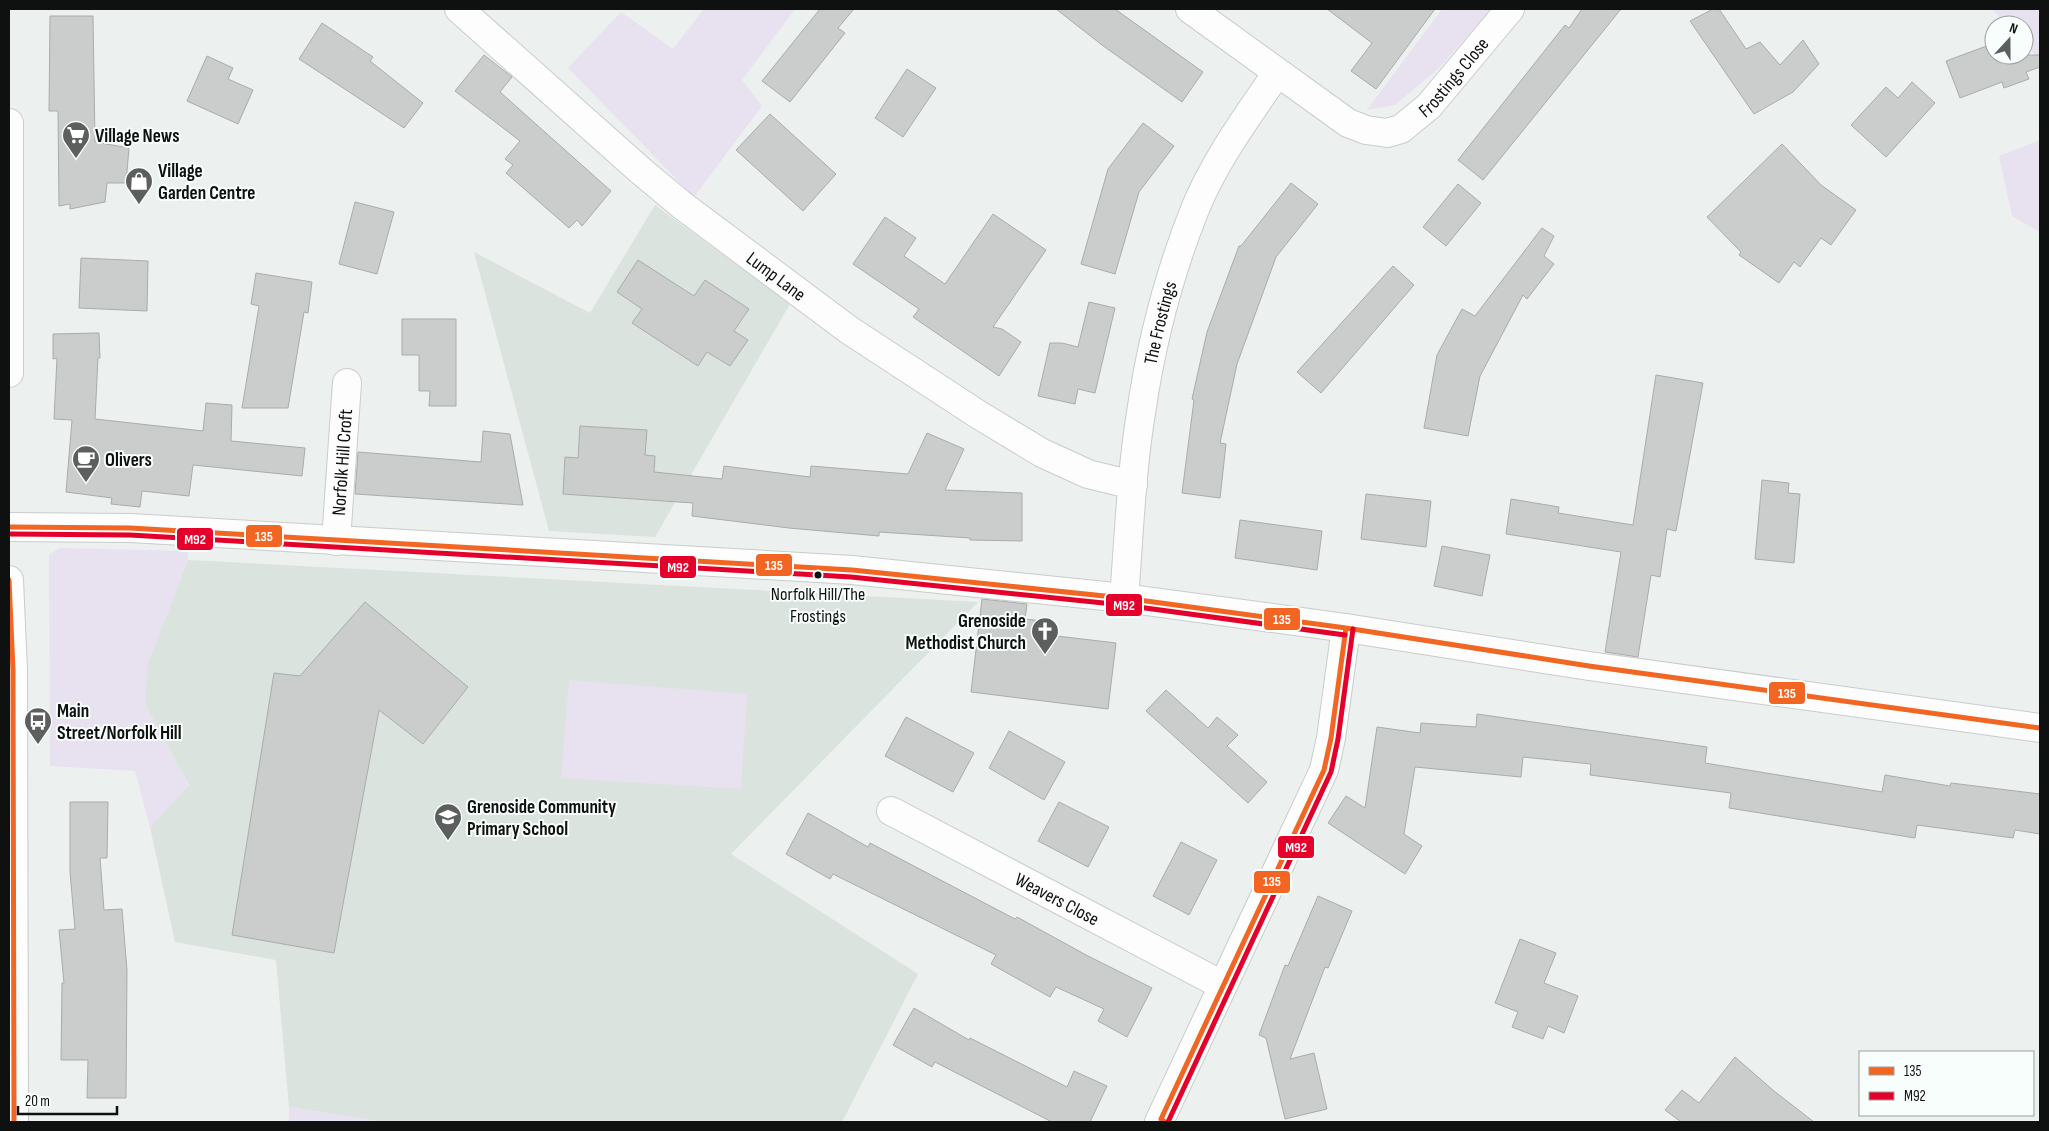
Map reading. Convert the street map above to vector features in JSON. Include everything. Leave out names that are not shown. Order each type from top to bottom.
[{"type":"street","name":"Lump Lane","points":[[459,9],[640,171],[683,206],[849,330],[971,410],[1042,453],[1088,474],[1133,485]]},
{"type":"street","points":[[1190,9],[1277,73]]},
{"type":"street","name":"Frostings Close","points":[[1277,73],[1348,123],[1366,130],[1387,133],[1400,130],[1429,106],[1510,9]]},
{"type":"street","name":"The Frostings","points":[[1124,598],[1140,414],[1155,334],[1174,268],[1196,208],[1227,145],[1277,73]]},
{"type":"street","points":[[9,123],[9,373]]},
{"type":"street","name":"Norfolk Hill Croft","points":[[336,541],[347,383]]},
{"type":"street","points":[[9,527],[130,528],[852,570],[1124,598],[1346,628],[1598,668],[2040,728]]},
{"type":"street","points":[[9,580],[13,670],[14,1122]]},
{"type":"street","points":[[1162,1121],[1222,985],[1324,770],[1331,738],[1346,628]]},
{"type":"street","name":"Weavers Close","points":[[891,811],[1222,985]]},
{"type":"shaded area","points":[[704,9],[795,9],[742,80],[762,106],[694,197],[568,68],[621,12],[673,49]]},
{"type":"shaded area","points":[[1442,9],[1491,9],[1438,69],[1395,105],[1367,110]]},
{"type":"shaded area","points":[[1992,9],[2040,9],[2040,60],[2034,54],[2034,15],[1998,15]]},
{"type":"shaded area","points":[[2040,140],[2040,232],[2012,216],[1999,156]]},
{"type":"shaded area","points":[[655,205],[790,304],[655,537],[549,531],[474,252],[590,313]]},
{"type":"shaded area","points":[[59,548],[188,551],[188,560],[147,665],[145,704],[189,785],[150,827],[135,771],[50,766],[49,555]]},
{"type":"shaded area","name":"Grenoside Community Primary School","points":[[188,560],[978,602],[731,854],[918,974],[842,1122],[384,1122],[289,1107],[276,960],[175,942],[150,827],[189,785],[145,704],[147,665]]},
{"type":"shaded area","points":[[569,680],[747,694],[741,789],[561,778]]},
{"type":"shaded area","points":[[289,1107],[384,1122],[289,1122]]},
{"type":"building","points":[[820,9],[854,9],[838,28],[845,33],[790,102],[762,81]]},
{"type":"building","points":[[1056,9],[1115,9],[1203,72],[1182,102],[1102,45]]},
{"type":"building","points":[[1327,9],[1435,9],[1376,89],[1351,71],[1372,43]]},
{"type":"building","points":[[1582,9],[1621,9],[1483,180],[1458,160],[1565,25],[1569,28]]},
{"type":"building","points":[[1713,9],[1719,9],[1746,49],[1760,42],[1780,65],[1803,40],[1819,64],[1793,92],[1754,114],[1690,21]]},
{"type":"building","points":[[50,16],[93,16],[95,142],[129,148],[126,183],[107,183],[105,202],[70,209],[70,204],[59,206],[58,111],[49,111]]},
{"type":"building","points":[[322,23],[373,57],[370,61],[423,103],[404,128],[299,59]]},
{"type":"building","points":[[1984,47],[1984,65],[2034,65],[2034,55],[2040,55],[2040,67],[2026,72],[2029,79],[2004,88],[2002,82],[1960,98],[1946,61]]},
{"type":"building","points":[[484,55],[512,77],[500,92],[611,191],[582,226],[577,220],[569,228],[506,173],[513,165],[505,159],[520,141],[455,91]]},
{"type":"building","points":[[207,56],[233,68],[228,79],[253,90],[238,124],[187,101]]},
{"type":"building","points":[[907,69],[936,88],[903,137],[875,118]]},
{"type":"building","points":[[1912,82],[1935,103],[1886,157],[1851,125],[1886,87],[1898,98]]},
{"type":"building","points":[[770,114],[836,174],[803,211],[736,150]]},
{"type":"building","points":[[1143,123],[1174,146],[1139,192],[1115,274],[1081,264],[1108,169]]},
{"type":"building","points":[[1782,144],[1821,185],[1856,210],[1831,245],[1821,238],[1800,267],[1794,262],[1779,283],[1739,255],[1741,252],[1707,217]]},
{"type":"building","points":[[1291,183],[1318,204],[1276,257],[1237,364],[1220,443],[1226,444],[1220,498],[1182,493],[1194,400],[1192,399],[1207,332],[1239,246],[1241,246]]},
{"type":"building","points":[[1458,184],[1481,203],[1446,246],[1423,227]]},
{"type":"building","points":[[355,202],[394,212],[377,274],[339,264]]},
{"type":"building","points":[[993,214],[1046,250],[993,327],[1002,329],[1021,342],[999,376],[913,317],[919,309],[853,264],[885,217],[916,238],[904,256],[945,284]]},
{"type":"building","points":[[1542,228],[1554,236],[1544,256],[1554,264],[1527,299],[1523,295],[1480,376],[1468,436],[1424,428],[1437,355],[1462,309],[1475,316]]},
{"type":"building","points":[[81,258],[148,261],[147,311],[79,308]]},
{"type":"building","points":[[638,260],[694,296],[705,280],[749,309],[734,331],[748,340],[730,366],[707,352],[698,366],[632,323],[642,309],[617,292]]},
{"type":"building","points":[[1393,266],[1414,285],[1321,393],[1297,372]]},
{"type":"building","points":[[256,273],[312,282],[308,313],[304,312],[288,408],[242,408],[259,306],[251,304]]},
{"type":"building","points":[[1089,302],[1115,308],[1095,393],[1078,389],[1075,404],[1038,396],[1050,343],[1062,343],[1078,347]]},
{"type":"building","points":[[402,319],[456,319],[456,406],[429,406],[430,391],[419,391],[419,355],[402,355]]},
{"type":"building","points":[[99,333],[100,358],[98,358],[95,419],[203,431],[206,403],[232,405],[231,441],[305,448],[302,476],[193,465],[189,496],[142,491],[140,507],[111,504],[112,498],[66,492],[72,420],[54,419],[57,358],[53,359],[53,334]]},
{"type":"building","points":[[1656,375],[1703,383],[1676,531],[1667,529],[1660,577],[1651,575],[1638,657],[1605,652],[1621,552],[1506,534],[1511,499],[1559,507],[1558,513],[1633,525]]},
{"type":"building","points":[[580,426],[647,430],[645,455],[655,456],[654,472],[722,479],[724,466],[810,477],[811,466],[908,474],[927,433],[964,449],[945,490],[1022,493],[1022,541],[970,540],[970,538],[879,532],[879,536],[789,528],[692,516],[693,503],[563,494],[565,457],[578,458]]},
{"type":"building","points":[[483,431],[510,434],[523,505],[355,494],[358,452],[481,462]]},
{"type":"building","points":[[1762,480],[1789,483],[1788,493],[1800,494],[1794,563],[1755,559]]},
{"type":"building","points":[[1366,494],[1431,501],[1426,547],[1361,539]]},
{"type":"building","points":[[1240,520],[1322,531],[1317,570],[1235,558]]},
{"type":"building","points":[[1442,546],[1490,555],[1482,596],[1434,586]]},
{"type":"building","name":"Grenoside Methodist Church","points":[[982,599],[1027,604],[1025,619],[1042,621],[1040,634],[1116,643],[1108,709],[971,692]]},
{"type":"building","points":[[365,602],[468,687],[423,744],[379,710],[334,953],[232,935],[274,673],[300,676]]},
{"type":"building","points":[[1166,690],[1208,728],[1217,717],[1238,735],[1227,746],[1267,782],[1248,803],[1146,711]]},
{"type":"building","points":[[1477,714],[1707,747],[1705,763],[1882,792],[1885,775],[1950,786],[1951,783],[2040,794],[2040,834],[2015,830],[2013,838],[1917,825],[1915,838],[1729,808],[1731,793],[1590,775],[1591,764],[1523,757],[1521,777],[1415,767],[1404,834],[1422,846],[1405,874],[1328,823],[1346,796],[1365,808],[1377,727],[1420,733],[1421,723],[1476,727]]},
{"type":"building","points":[[906,717],[974,753],[953,792],[885,756]]},
{"type":"building","points":[[1009,731],[1065,762],[1044,800],[989,768]]},
{"type":"building","points":[[70,802],[108,802],[107,858],[100,858],[104,910],[122,909],[127,970],[126,1098],[87,1098],[88,1060],[61,1060],[62,983],[64,983],[59,930],[75,929],[70,872]]},
{"type":"building","points":[[1059,802],[1109,827],[1088,867],[1038,841]]},
{"type":"building","points":[[808,813],[868,847],[870,843],[1152,988],[1127,1037],[1098,1021],[1104,1009],[1056,987],[1050,997],[991,964],[996,955],[833,874],[830,879],[786,854]]},
{"type":"building","points":[[1181,842],[1217,860],[1189,915],[1153,896]]},
{"type":"building","points":[[1318,896],[1352,911],[1328,968],[1325,967],[1290,1059],[1314,1053],[1327,1109],[1285,1119],[1266,1038],[1259,1035],[1285,965],[1288,966]]},
{"type":"building","points":[[1520,939],[1556,953],[1544,983],[1578,996],[1564,1033],[1548,1026],[1543,1039],[1512,1027],[1518,1012],[1495,1003]]},
{"type":"building","points":[[914,1008],[969,1040],[970,1038],[1067,1087],[1074,1071],[1107,1086],[1090,1122],[1052,1122],[935,1062],[932,1067],[893,1045]]},
{"type":"building","points":[[1735,1057],[1814,1122],[1681,1122],[1665,1110],[1682,1090],[1699,1103]]},
{"type":"transit line","name":"135","points":[[9,527],[130,528],[852,570],[1124,598],[1346,628],[1589,666],[2040,728]]},
{"type":"transit line","name":"M92","points":[[9,534],[130,535],[851,577],[1123,605],[1345,635]]},
{"type":"transit line","name":"135","points":[[9,580],[13,670],[14,1122]]},
{"type":"transit line","name":"135","points":[[1165,1122],[1161,1119],[1324,770],[1331,738],[1346,628]]},
{"type":"transit line","name":"M92","points":[[1168,1122],[1331,772],[1338,739],[1353,629]]},
{"type":"place","name":"Village News","points":[[76,159]]},
{"type":"place","name":"Village Garden Centre","points":[[139,205]]},
{"type":"place","name":"Olivers","points":[[86,483]]},
{"type":"place","name":"Norfolk Hill/The Frostings","points":[[818,575]]},
{"type":"place","name":"Grenoside Methodist Church","points":[[1045,655]]},
{"type":"place","name":"Main Street/Norfolk Hill","points":[[38,745]]},
{"type":"place","name":"Grenoside Community Primary School","points":[[448,841]]}]
